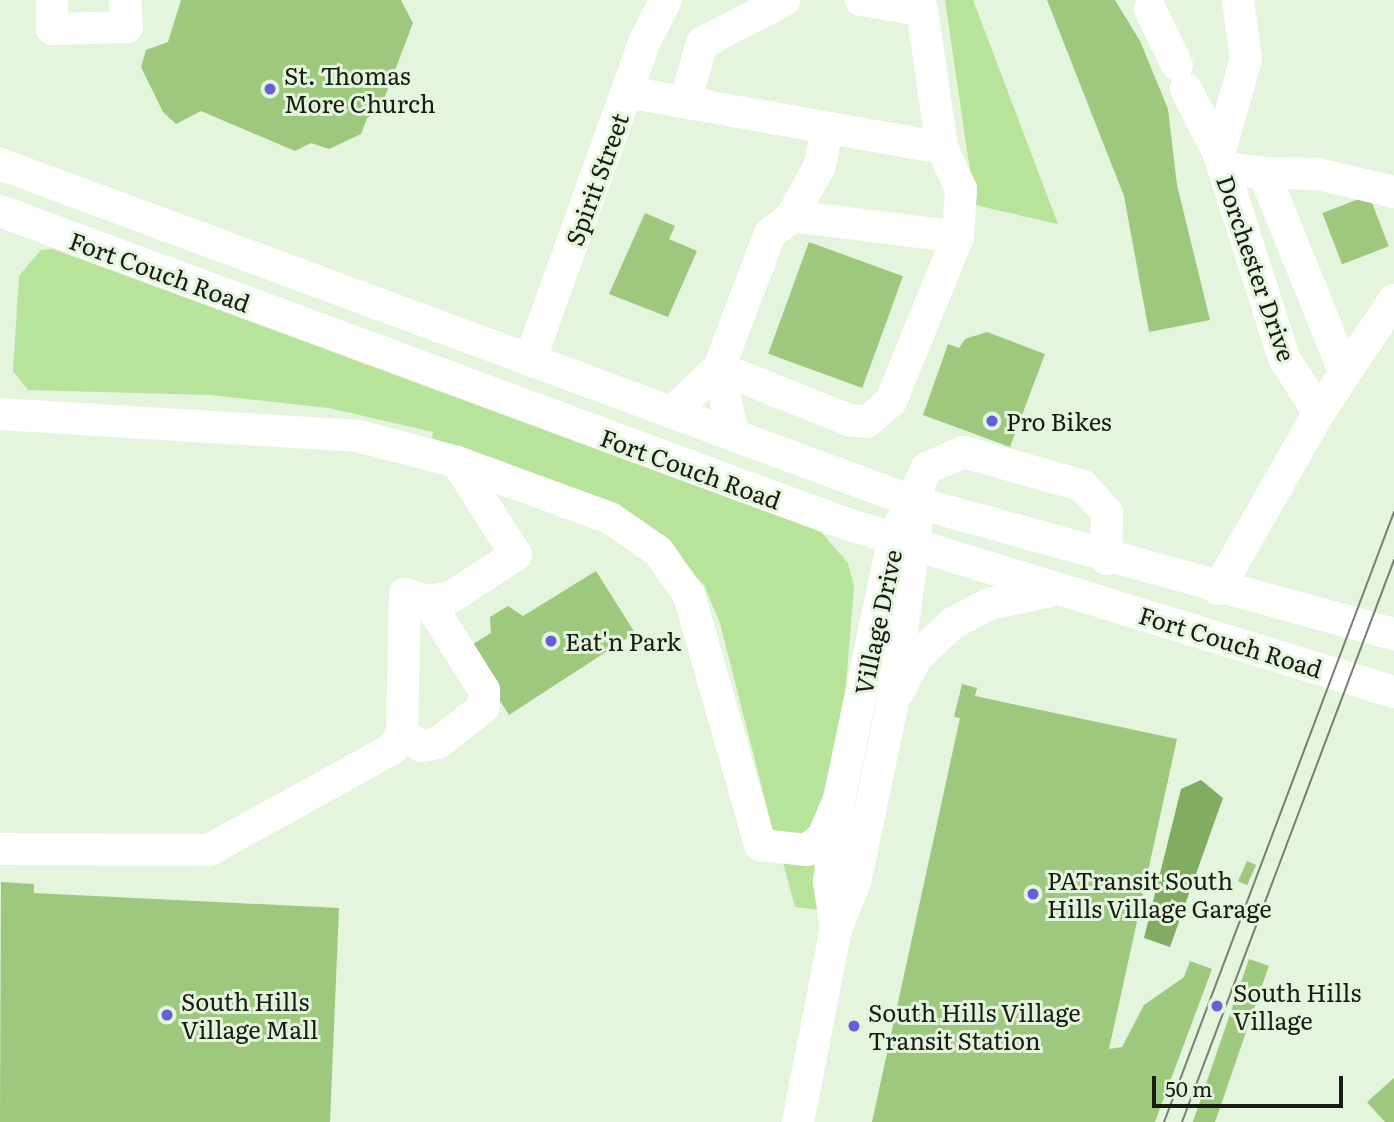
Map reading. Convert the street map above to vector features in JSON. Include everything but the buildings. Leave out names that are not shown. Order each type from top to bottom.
[{"type":"street","points":[[51,0],[52,29],[127,27],[125,0]]},
{"type":"street","name":"Spirit Street","points":[[530,360],[627,92],[666,0]]},
{"type":"street","points":[[685,102],[702,43],[785,0]]},
{"type":"street","points":[[719,368],[867,422],[891,401],[945,272],[958,237],[961,189],[942,148],[922,10],[861,0]]},
{"type":"street","name":"Dorchester Drive","points":[[1238,0],[1246,58],[1221,161],[1284,358],[1319,413]]},
{"type":"street","points":[[1150,9],[1221,161],[1264,173],[1318,174],[1394,192]]},
{"type":"street","points":[[627,92],[942,148]]},
{"type":"street","points":[[672,412],[719,368],[770,234],[792,216],[820,165],[827,128]]},
{"type":"street","name":"Fort Couch Road","points":[[0,164],[914,502],[1107,559],[1394,634]]},
{"type":"street","points":[[1264,173],[1345,373]]},
{"type":"street","name":"Fort Couch Road","points":[[0,211],[905,544],[1394,692]]},
{"type":"street","points":[[792,216],[958,237]]},
{"type":"street","points":[[1218,589],[1319,413],[1394,300]]},
{"type":"street","points":[[719,368],[733,435]]},
{"type":"street","points":[[0,414],[358,436],[457,462],[610,518],[658,551],[689,595],[705,636],[760,845],[807,850],[823,837],[839,799]]},
{"type":"street","name":"Village Drive","points":[[836,929],[829,882],[839,799],[914,502],[927,468],[964,452],[1083,486],[1107,513],[1107,559]]},
{"type":"street","points":[[0,849],[209,850],[392,749],[402,734],[405,594],[428,601],[451,597],[516,555],[457,462]]},
{"type":"street","name":"Village Drive","points":[[798,1122],[836,929],[855,882],[892,706],[905,544]]},
{"type":"street","points":[[892,706],[916,658],[953,623],[1008,598],[1063,591]]},
{"type":"street","points":[[402,734],[422,746],[438,743],[484,707],[484,690],[428,601]]},
{"type":"shaded area","points":[[945,0],[973,0],[1058,224],[975,205]]},
{"type":"shaded area","points":[[53,249],[821,532],[848,563],[854,586],[844,709],[814,839],[773,831],[720,623],[704,585],[642,521],[598,497],[432,438],[433,432],[329,408],[210,395],[28,390],[13,371],[19,276],[41,250]]},
{"type":"shaded area","points":[[1201,780],[1223,798],[1170,947],[1144,938],[1181,789]]},
{"type":"shaded area","points":[[818,858],[819,910],[795,907],[782,859]]},
{"type":"tram line","points":[[1164,1122],[1394,512]]},
{"type":"tram line","points":[[1182,1122],[1394,560]]},
{"type":"place","name":"St. Thomas More Church","points":[[270,89]]},
{"type":"place","name":"Pro Bikes","points":[[992,421]]},
{"type":"place","name":"Eat'n Park","points":[[551,641]]},
{"type":"place","name":"PATransit South Hills Village Garage","points":[[1033,894]]},
{"type":"place","name":"South Hills Village","points":[[1217,1006]]},
{"type":"place","name":"South Hills Village Mall","points":[[167,1015]]},
{"type":"place","name":"South Hills Village Transit Station","points":[[854,1026]]}]
